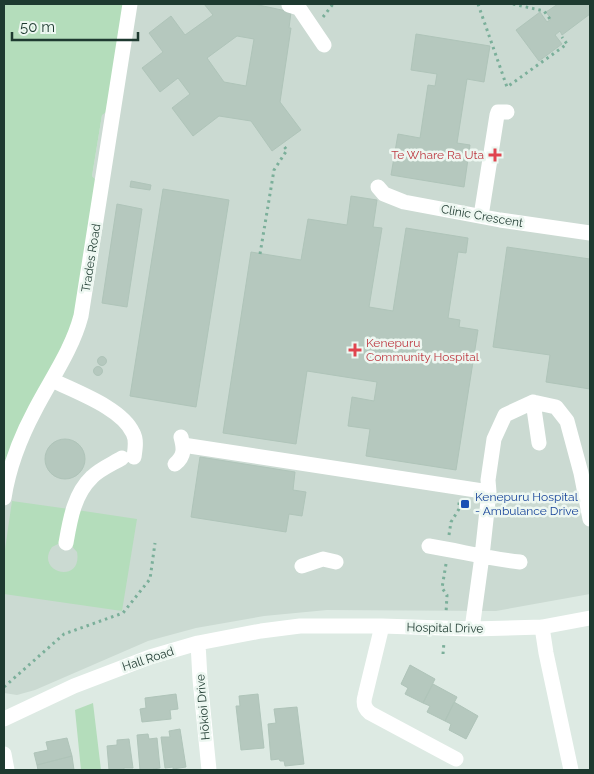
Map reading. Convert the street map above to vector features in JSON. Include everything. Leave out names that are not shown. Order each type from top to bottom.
[{"type":"street","name":"Trades Road","points":[[4,498],[15,453],[78,325],[82,310],[130,4]]},
{"type":"street","points":[[290,5],[298,8],[324,45]]},
{"type":"street","points":[[481,216],[497,115],[498,112],[506,112]]},
{"type":"street","name":"Clinic Crescent","points":[[378,187],[384,194],[404,202],[590,233]]},
{"type":"street","points":[[52,380],[118,415],[133,433],[128,458],[92,477],[86,484],[73,510],[66,543]]},
{"type":"street","points":[[533,402],[539,443]]},
{"type":"street","points":[[472,629],[482,556],[489,492],[488,480],[494,439],[505,415],[533,402],[556,407],[567,421],[582,474],[590,513]]},
{"type":"street","points":[[175,464],[182,458],[184,452],[182,441],[318,465],[373,480],[424,487],[460,487],[489,492]]},
{"type":"street","points":[[429,546],[494,560],[520,562]]},
{"type":"street","points":[[302,566],[323,559],[336,562]]},
{"type":"street","name":"Hospital Drive","points":[[300,626],[472,629],[542,626],[590,618]]},
{"type":"street","name":"Hall Road","points":[[4,719],[108,672],[150,657],[198,643],[261,630],[300,626]]},
{"type":"street","points":[[382,626],[365,696],[365,708],[370,713],[456,759]]},
{"type":"street","points":[[542,626],[570,770]]},
{"type":"street","name":"Hōkioi Drive","points":[[198,643],[209,770]]},
{"type":"street","points":[[4,754],[7,770]]},
{"type":"path","points":[[323,17],[333,4]]},
{"type":"path","points":[[478,4],[507,87],[567,44],[562,37]]},
{"type":"path","points":[[513,4],[544,11],[550,19]]},
{"type":"path","points":[[260,254],[274,170],[287,150],[282,144]]},
{"type":"path","points":[[448,543],[451,522],[459,509],[460,487]]},
{"type":"path","points":[[4,687],[64,634],[123,613],[150,579],[155,543]]},
{"type":"path","points":[[444,654],[448,595],[442,588],[447,556]]},
{"type":"shaded area","points":[[126,4],[590,4],[590,594],[496,611],[327,610],[264,616],[196,628],[148,641],[35,690],[17,695],[4,693],[4,464],[97,181],[92,176],[102,115]]},
{"type":"green space","points":[[4,4],[126,4],[109,110],[102,115],[92,176],[97,181],[77,304],[71,326],[13,441],[4,464]]},
{"type":"green space","points":[[12,501],[69,509],[62,542],[52,547],[48,556],[49,563],[60,572],[67,572],[73,569],[77,562],[77,552],[70,544],[77,510],[137,519],[122,611],[4,594],[4,556]]},
{"type":"green space","points":[[93,703],[101,770],[81,770],[75,710]]},
{"type":"building","points":[[204,4],[254,4],[291,12],[289,28],[291,28],[280,102],[301,130],[272,151],[251,121],[219,116],[193,136],[172,108],[190,94],[178,78],[160,92],[142,68],[163,52],[149,33],[171,16],[185,35],[213,15]],"holes":[[[237,36],[254,39],[246,86],[224,82],[207,58]]]},
{"type":"building","points":[[558,4],[590,4],[590,14],[562,35],[560,31],[555,35],[562,44],[539,61],[516,30],[540,12],[547,22],[551,19],[546,12]]},
{"type":"building","points":[[416,34],[490,46],[484,82],[467,79],[457,143],[470,145],[464,187],[391,175],[398,134],[420,138],[428,85],[435,86],[437,74],[411,70]]},
{"type":"building","points":[[131,181],[151,185],[150,190],[130,187]]},
{"type":"building","points":[[163,189],[229,200],[196,407],[130,396]]},
{"type":"building","name":"Kenepuru Community Hospital","points":[[351,196],[377,200],[373,227],[382,228],[369,307],[393,311],[406,228],[468,238],[466,253],[458,252],[448,318],[460,320],[459,327],[478,330],[456,470],[366,456],[370,429],[348,426],[352,397],[374,401],[377,382],[307,371],[296,444],[223,433],[251,252],[301,260],[308,219],[347,225]]},
{"type":"building","points":[[117,204],[142,209],[127,307],[102,303]]},
{"type":"building","points":[[507,247],[590,259],[590,389],[546,382],[550,355],[493,347]]},
{"type":"building","points":[[102,357],[106,361],[102,365],[98,361]]},
{"type":"building","points":[[98,367],[102,371],[98,375],[94,371]]},
{"type":"building","points":[[69,439],[76,442],[82,448],[85,459],[84,467],[76,476],[69,479],[61,479],[54,476],[46,467],[45,455],[48,448],[57,440]]},
{"type":"building","points":[[200,457],[295,472],[293,490],[306,492],[302,516],[289,514],[286,532],[191,517]]},
{"type":"building","points":[[410,665],[435,679],[423,703],[405,694],[408,688],[401,684]]},
{"type":"building","points":[[433,684],[457,697],[445,721],[427,712],[430,706],[423,703]]},
{"type":"building","points":[[176,694],[178,709],[170,710],[171,719],[142,722],[140,709],[146,708],[145,698]]},
{"type":"building","points":[[258,694],[264,748],[241,750],[236,706],[240,706],[239,696]]},
{"type":"building","points":[[454,702],[478,716],[466,739],[449,730],[451,724],[445,721]]},
{"type":"building","points":[[297,707],[304,764],[285,766],[284,761],[279,759],[271,760],[268,724],[276,723],[274,709]]},
{"type":"building","points":[[180,729],[186,767],[165,768],[161,737],[170,737],[169,731]]},
{"type":"building","points":[[148,734],[149,739],[157,738],[160,768],[140,770],[137,735]]},
{"type":"building","points":[[67,738],[72,756],[37,765],[34,753],[48,750],[46,742]]},
{"type":"building","points":[[129,739],[133,768],[109,770],[107,746],[117,745],[117,740]]},
{"type":"building","points":[[72,756],[74,770],[38,770],[37,765]]},
{"type":"place","name":"Te Whare Ra Uta","points":[[495,155]]},
{"type":"place","name":"Kenepuru Community Hospital","points":[[355,350]]},
{"type":"place","name":"Kenepuru Hospital - Ambulance Drive","points":[[465,504]]}]
